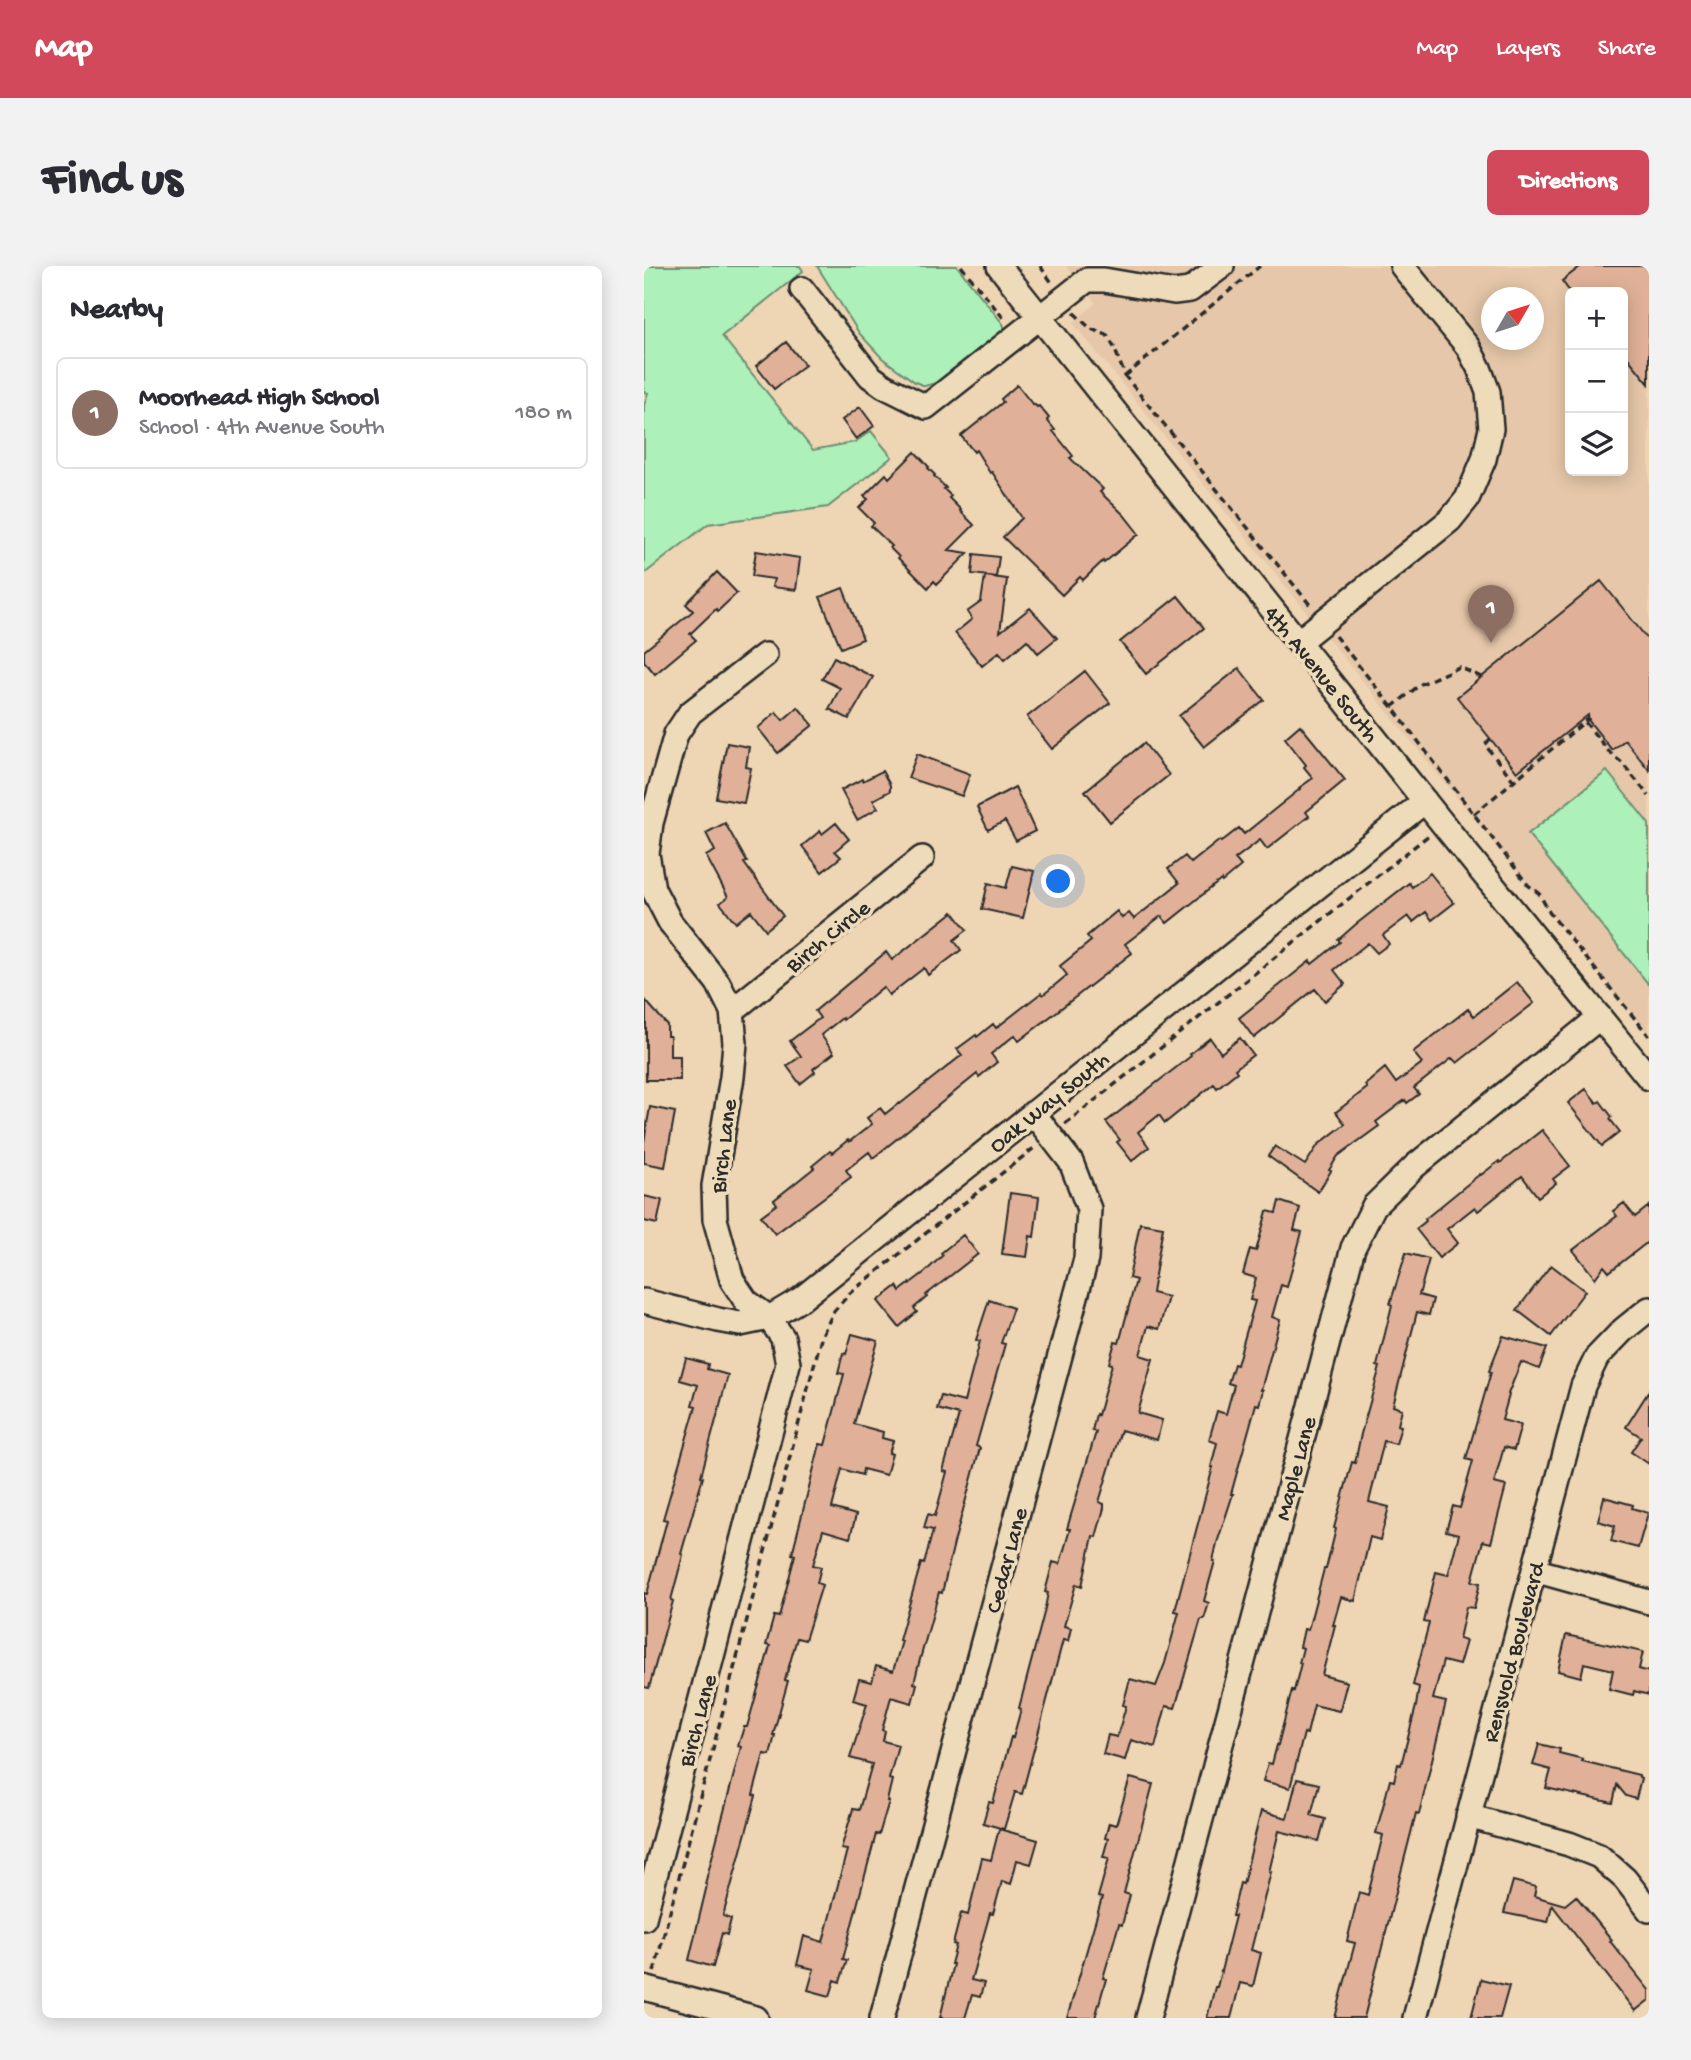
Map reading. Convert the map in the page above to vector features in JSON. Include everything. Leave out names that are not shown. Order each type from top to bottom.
[{"type":"street","name":"4th Avenue South","points":[[999,266],[1649,1078]]},
{"type":"street","points":[[802,289],[870,376],[926,407],[1087,280],[1104,280],[1174,292],[1190,290],[1222,266]]},
{"type":"street","points":[[1298,642],[1450,520],[1467,499],[1484,459],[1491,429],[1488,392],[1479,368],[1468,347],[1402,266]]},
{"type":"street","name":"Birch Lane","points":[[644,1918],[788,1364],[783,1338],[769,1318],[746,1301],[732,1280],[715,1219],[714,1186],[734,1054],[732,1011],[718,983],[670,922],[653,889],[647,854],[651,822],[676,734],[690,713],[765,655]]},
{"type":"street","name":"Oak Way South","points":[[644,1300],[740,1324],[769,1318],[801,1299],[1425,801]]},
{"type":"street","name":"Birch Circle","points":[[732,1011],[922,858]]},
{"type":"street","name":"Maple Lane","points":[[1148,2018],[1353,1248],[1374,1206],[1415,1166],[1600,1017]]},
{"type":"street","name":"Cedar Lane","points":[[882,2018],[1086,1259],[1089,1209],[1070,1162],[1033,1113]]},
{"type":"street","name":"Rensvold Boulevard","points":[[1415,2018],[1583,1386],[1597,1357],[1623,1330],[1649,1309]]},
{"type":"street","points":[[1534,1570],[1649,1602]]},
{"type":"street","points":[[1468,1816],[1569,1844],[1599,1856],[1625,1879],[1649,1910]]},
{"type":"street","points":[[646,1989],[756,2018]]},
{"type":"path","points":[[961,266],[1017,336]]},
{"type":"path","points":[[1125,376],[1260,266]]},
{"type":"path","points":[[1043,267],[1075,315],[1091,329],[1107,335],[1125,376],[1324,622],[1649,1036]]},
{"type":"path","points":[[1392,708],[1421,684],[1459,667],[1481,677]]},
{"type":"path","points":[[1474,814],[1587,720],[1610,753],[1622,763],[1649,796]]},
{"type":"path","points":[[1490,739],[1485,745],[1514,781]]},
{"type":"path","points":[[646,1989],[822,1335],[834,1311],[850,1293],[1430,834]]},
{"type":"shaded area","points":[[1066,266],[1649,266],[1649,1035],[1073,323],[1096,303]]},
{"type":"green space","points":[[644,266],[800,266],[803,271],[722,336],[813,450],[855,442],[871,431],[892,457],[828,507],[708,524],[644,574],[644,405],[648,393],[644,392]]},
{"type":"green space","points":[[817,266],[957,266],[1005,329],[939,382],[925,386],[915,382],[882,358],[859,333]]},
{"type":"green space","points":[[1607,771],[1649,824],[1649,985],[1528,834]]},
{"type":"building","points":[[1581,266],[1649,266],[1649,384],[1628,358],[1628,287],[1566,287],[1562,281]]},
{"type":"building","points":[[786,342],[805,365],[774,389],[756,366]]},
{"type":"building","points":[[1017,385],[1033,405],[1039,406],[1049,418],[1047,420],[1055,430],[1053,431],[1073,456],[1070,458],[1103,489],[1100,492],[1139,534],[1083,580],[1080,577],[1062,595],[1003,537],[1022,518],[976,450],[974,452],[961,436],[1003,402],[1001,399]]},
{"type":"building","points":[[860,407],[874,426],[856,439],[842,420]]},
{"type":"building","points":[[915,452],[946,488],[944,489],[951,496],[949,498],[974,525],[949,550],[968,553],[937,584],[934,581],[928,588],[898,558],[890,548],[892,546],[871,526],[874,523],[859,508],[868,499],[864,496],[886,474],[889,478]]},
{"type":"building","points":[[756,551],[800,558],[796,590],[772,587],[774,579],[752,576]]},
{"type":"building","points":[[974,554],[999,557],[996,577],[972,574]]},
{"type":"building","points":[[717,572],[737,593],[690,634],[696,640],[655,674],[644,661],[644,651],[693,611],[686,604]]},
{"type":"building","points":[[985,576],[1007,579],[1000,632],[1030,608],[1057,638],[1038,653],[1027,640],[1005,659],[999,652],[982,666],[955,633],[972,619],[967,612],[981,602]]},
{"type":"building","points":[[1601,581],[1649,641],[1649,770],[1625,740],[1612,750],[1589,721],[1588,715],[1517,772],[1457,697]]},
{"type":"building","points":[[843,588],[863,639],[841,648],[820,597]]},
{"type":"building","points":[[1178,596],[1204,628],[1146,674],[1120,642]]},
{"type":"building","points":[[834,657],[873,677],[849,719],[829,709],[840,688],[822,679]]},
{"type":"building","points":[[1239,668],[1264,700],[1204,747],[1179,716]]},
{"type":"building","points":[[1085,671],[1110,703],[1052,749],[1027,717]]},
{"type":"building","points":[[798,707],[813,725],[778,753],[758,728],[776,712],[783,720]]},
{"type":"building","points":[[1300,725],[1345,780],[1306,812],[1309,816],[1267,849],[1260,840],[1235,859],[1241,866],[1222,882],[1221,880],[1167,923],[1161,916],[1125,944],[1132,953],[1019,1041],[1015,1035],[991,1054],[997,1062],[979,1077],[977,1074],[873,1158],[869,1152],[846,1170],[851,1177],[775,1234],[761,1216],[777,1204],[774,1200],[814,1168],[812,1166],[830,1151],[832,1153],[872,1124],[867,1118],[880,1108],[885,1114],[900,1104],[962,1055],[957,1049],[993,1024],[996,1028],[1041,993],[1043,995],[1067,975],[1060,966],[1091,941],[1087,936],[1117,911],[1122,918],[1129,913],[1134,919],[1179,883],[1168,869],[1185,856],[1191,863],[1239,828],[1244,834],[1313,778],[1285,738]]},
{"type":"building","points":[[727,743],[749,747],[746,767],[751,768],[744,803],[716,798]]},
{"type":"building","points":[[1144,743],[1169,775],[1110,822],[1085,791]]},
{"type":"building","points":[[917,754],[970,774],[962,796],[908,778]]},
{"type":"building","points":[[882,771],[890,785],[890,791],[873,800],[878,808],[857,820],[841,790]]},
{"type":"building","points":[[1015,787],[1035,831],[1016,841],[1005,821],[988,830],[977,807]]},
{"type":"building","points":[[725,823],[747,862],[744,863],[783,916],[766,930],[751,911],[736,923],[720,903],[728,897],[706,856],[715,851],[706,833]]},
{"type":"building","points":[[836,823],[849,839],[835,851],[841,857],[822,872],[802,846],[820,831],[822,834]]},
{"type":"building","points":[[1012,866],[1034,871],[1023,918],[982,909],[988,883],[1006,888]]},
{"type":"building","points":[[1430,873],[1454,903],[1432,920],[1426,912],[1413,922],[1408,916],[1383,935],[1389,944],[1377,953],[1368,943],[1334,970],[1345,984],[1325,1001],[1315,989],[1254,1038],[1239,1018],[1310,961],[1312,964],[1340,942],[1338,940],[1355,925],[1409,883],[1412,887]]},
{"type":"building","points":[[953,912],[967,930],[954,940],[961,950],[928,975],[924,968],[889,995],[883,987],[821,1035],[834,1053],[813,1069],[815,1072],[800,1084],[787,1066],[801,1056],[790,1041],[820,1018],[815,1011],[886,952],[892,960]]},
{"type":"building","points":[[1517,982],[1534,1003],[1457,1063],[1452,1058],[1414,1088],[1419,1094],[1407,1103],[1405,1100],[1376,1122],[1379,1126],[1338,1156],[1318,1192],[1268,1156],[1275,1146],[1305,1165],[1318,1145],[1345,1124],[1336,1112],[1367,1088],[1365,1085],[1385,1068],[1396,1083],[1422,1063],[1413,1052],[1468,1009],[1474,1016]]},
{"type":"building","points":[[646,1001],[667,1025],[670,1056],[680,1056],[680,1080],[646,1080]]},
{"type":"building","points":[[1210,1038],[1221,1053],[1240,1038],[1253,1055],[1217,1088],[1214,1084],[1165,1123],[1159,1115],[1138,1132],[1149,1147],[1132,1161],[1106,1122]]},
{"type":"building","points":[[1586,1089],[1597,1103],[1600,1101],[1620,1132],[1602,1146],[1568,1103]]},
{"type":"building","points":[[650,1107],[675,1112],[665,1167],[644,1163],[644,1142]]},
{"type":"building","points":[[1542,1130],[1570,1166],[1553,1179],[1556,1183],[1538,1197],[1522,1176],[1478,1211],[1475,1207],[1447,1229],[1458,1243],[1439,1258],[1416,1229],[1480,1174],[1499,1161],[1500,1163]]},
{"type":"building","points":[[1010,1193],[1039,1197],[1034,1237],[1030,1236],[1027,1257],[1002,1254]]},
{"type":"building","points":[[644,1196],[662,1200],[657,1224],[644,1221]]},
{"type":"building","points":[[1279,1201],[1300,1208],[1294,1230],[1302,1232],[1287,1287],[1281,1285],[1272,1317],[1280,1320],[1259,1405],[1256,1404],[1233,1494],[1217,1543],[1204,1601],[1209,1603],[1204,1619],[1201,1619],[1175,1708],[1166,1706],[1155,1747],[1131,1740],[1125,1760],[1103,1754],[1108,1735],[1117,1737],[1130,1679],[1156,1686],[1165,1663],[1179,1612],[1175,1611],[1213,1467],[1217,1443],[1209,1440],[1217,1411],[1226,1414],[1234,1385],[1228,1383],[1234,1364],[1237,1365],[1255,1301],[1250,1300],[1256,1278],[1243,1274],[1250,1249],[1256,1251],[1267,1211],[1276,1213]]},
{"type":"building","points":[[1624,1203],[1635,1217],[1649,1206],[1649,1241],[1609,1272],[1604,1266],[1595,1278],[1573,1250],[1617,1216],[1613,1211]]},
{"type":"building","points":[[1140,1223],[1163,1227],[1152,1293],[1168,1297],[1159,1329],[1148,1326],[1140,1355],[1153,1359],[1138,1413],[1162,1420],[1157,1440],[1121,1430],[1099,1502],[1104,1504],[1104,1508],[1096,1537],[1093,1536],[1082,1586],[1076,1584],[1064,1626],[1071,1628],[1068,1641],[1063,1640],[1022,1794],[1015,1792],[1004,1829],[983,1823],[989,1802],[993,1803],[1011,1737],[1013,1738],[1044,1613],[1048,1593],[1045,1592],[1053,1562],[1060,1564],[1070,1529],[1067,1529],[1096,1432],[1092,1431],[1112,1364],[1109,1363],[1115,1342],[1119,1343],[1136,1280],[1129,1278]]},
{"type":"building","points":[[963,1235],[978,1254],[926,1295],[914,1308],[917,1312],[899,1327],[878,1301],[897,1286],[900,1291],[925,1272],[943,1255],[941,1253]]},
{"type":"building","points":[[1406,1253],[1429,1259],[1419,1295],[1433,1299],[1429,1315],[1417,1312],[1393,1406],[1402,1409],[1398,1425],[1401,1426],[1396,1444],[1384,1441],[1369,1502],[1389,1507],[1380,1540],[1370,1537],[1355,1601],[1341,1597],[1333,1625],[1322,1675],[1347,1682],[1340,1709],[1339,1711],[1314,1705],[1290,1788],[1263,1781],[1268,1763],[1272,1764],[1292,1690],[1294,1691],[1301,1663],[1303,1648],[1300,1647],[1304,1629],[1308,1630],[1352,1462],[1355,1463],[1380,1367],[1377,1366],[1392,1305],[1390,1304]]},
{"type":"building","points":[[1551,1265],[1585,1291],[1551,1336],[1517,1310]]},
{"type":"building","points":[[989,1300],[1013,1308],[1001,1343],[1005,1344],[976,1446],[980,1448],[942,1593],[939,1592],[919,1663],[912,1703],[891,1697],[882,1730],[885,1731],[883,1741],[898,1745],[889,1779],[892,1780],[889,1801],[879,1835],[876,1834],[860,1894],[843,1959],[847,1960],[840,1982],[835,1980],[830,1996],[808,1990],[814,1969],[797,1965],[804,1936],[823,1942],[847,1850],[841,1849],[853,1809],[859,1810],[872,1764],[850,1758],[867,1704],[853,1700],[859,1679],[872,1682],[876,1666],[893,1671],[902,1641],[899,1640],[933,1530],[924,1528],[928,1514],[935,1516],[947,1472],[943,1471],[959,1415],[937,1409],[941,1396],[964,1402],[980,1341],[976,1340]]},
{"type":"building","points":[[852,1334],[878,1341],[854,1424],[883,1432],[882,1438],[893,1441],[889,1453],[892,1454],[886,1475],[863,1469],[862,1475],[842,1469],[832,1508],[856,1515],[850,1538],[823,1530],[813,1565],[821,1567],[817,1583],[822,1585],[805,1640],[797,1638],[785,1680],[788,1681],[770,1755],[764,1754],[753,1795],[756,1796],[723,1916],[731,1919],[727,1935],[722,1933],[713,1967],[689,1960],[707,1885],[705,1884],[741,1747],[738,1746],[744,1727],[747,1727],[770,1646],[766,1645],[774,1616],[779,1617],[820,1444],[825,1445],[844,1374],[838,1373],[843,1353],[846,1354]]},
{"type":"building","points":[[1503,1336],[1547,1348],[1539,1369],[1521,1362],[1508,1394],[1502,1420],[1521,1425],[1514,1450],[1504,1447],[1494,1483],[1506,1486],[1491,1543],[1483,1541],[1472,1581],[1480,1583],[1474,1608],[1466,1607],[1459,1639],[1466,1641],[1459,1665],[1443,1661],[1433,1699],[1446,1702],[1364,2018],[1335,2018],[1355,1943],[1347,1941],[1359,1892],[1368,1895],[1383,1835],[1376,1833],[1390,1780],[1394,1781],[1398,1764],[1401,1765],[1416,1706],[1419,1687],[1413,1685],[1429,1623],[1424,1622],[1436,1572],[1448,1575],[1459,1534],[1446,1531],[1453,1506],[1460,1508],[1473,1461],[1466,1459],[1491,1372],[1489,1371]]},
{"type":"building","points":[[686,1358],[708,1364],[707,1369],[728,1375],[649,1688],[644,1687],[644,1593],[647,1594],[667,1520],[663,1519],[696,1406],[692,1405],[698,1385],[680,1380]]},
{"type":"building","points":[[1649,1391],[1649,1464],[1631,1452],[1641,1437],[1626,1427]]},
{"type":"building","points":[[1604,1497],[1633,1505],[1632,1508],[1648,1513],[1638,1548],[1611,1541],[1615,1526],[1598,1521]]},
{"type":"building","points":[[1566,1635],[1643,1652],[1639,1669],[1649,1672],[1649,1695],[1634,1691],[1633,1695],[1609,1689],[1613,1670],[1584,1663],[1581,1677],[1558,1671]]},
{"type":"building","points":[[1539,1744],[1560,1749],[1559,1753],[1583,1759],[1582,1761],[1639,1775],[1641,1778],[1636,1799],[1626,1796],[1617,1785],[1613,1803],[1546,1788],[1551,1770],[1533,1765]]},
{"type":"building","points":[[1130,1778],[1153,1784],[1124,1893],[1130,1895],[1103,1978],[1106,1979],[1095,2018],[1067,2018],[1102,1898],[1098,1897],[1109,1858],[1103,1857],[1108,1839],[1105,1838],[1109,1823],[1116,1825]]},
{"type":"building","points":[[1297,1779],[1319,1784],[1311,1815],[1325,1819],[1319,1841],[1279,1831],[1251,1950],[1261,1953],[1253,1986],[1240,1983],[1231,2018],[1207,2018],[1235,1916],[1232,1916],[1240,1883],[1243,1884],[1261,1811],[1287,1818]]},
{"type":"building","points":[[999,1829],[1038,1840],[1031,1864],[1017,1860],[1011,1884],[1002,1881],[971,1980],[984,1983],[980,1997],[972,1995],[965,2018],[940,2018],[953,1964],[956,1945],[953,1944],[961,1913],[968,1915],[982,1858],[991,1860]]},
{"type":"building","points":[[1513,1881],[1536,1887],[1534,1896],[1565,1905],[1576,1896],[1649,1990],[1649,2000],[1635,2011],[1552,1905],[1548,1922],[1504,1913]]},
{"type":"building","points":[[1481,1979],[1509,1986],[1500,2018],[1471,2018]]},
{"type":"place","name":"Moorhead High School","points":[[1491,643]]}]
